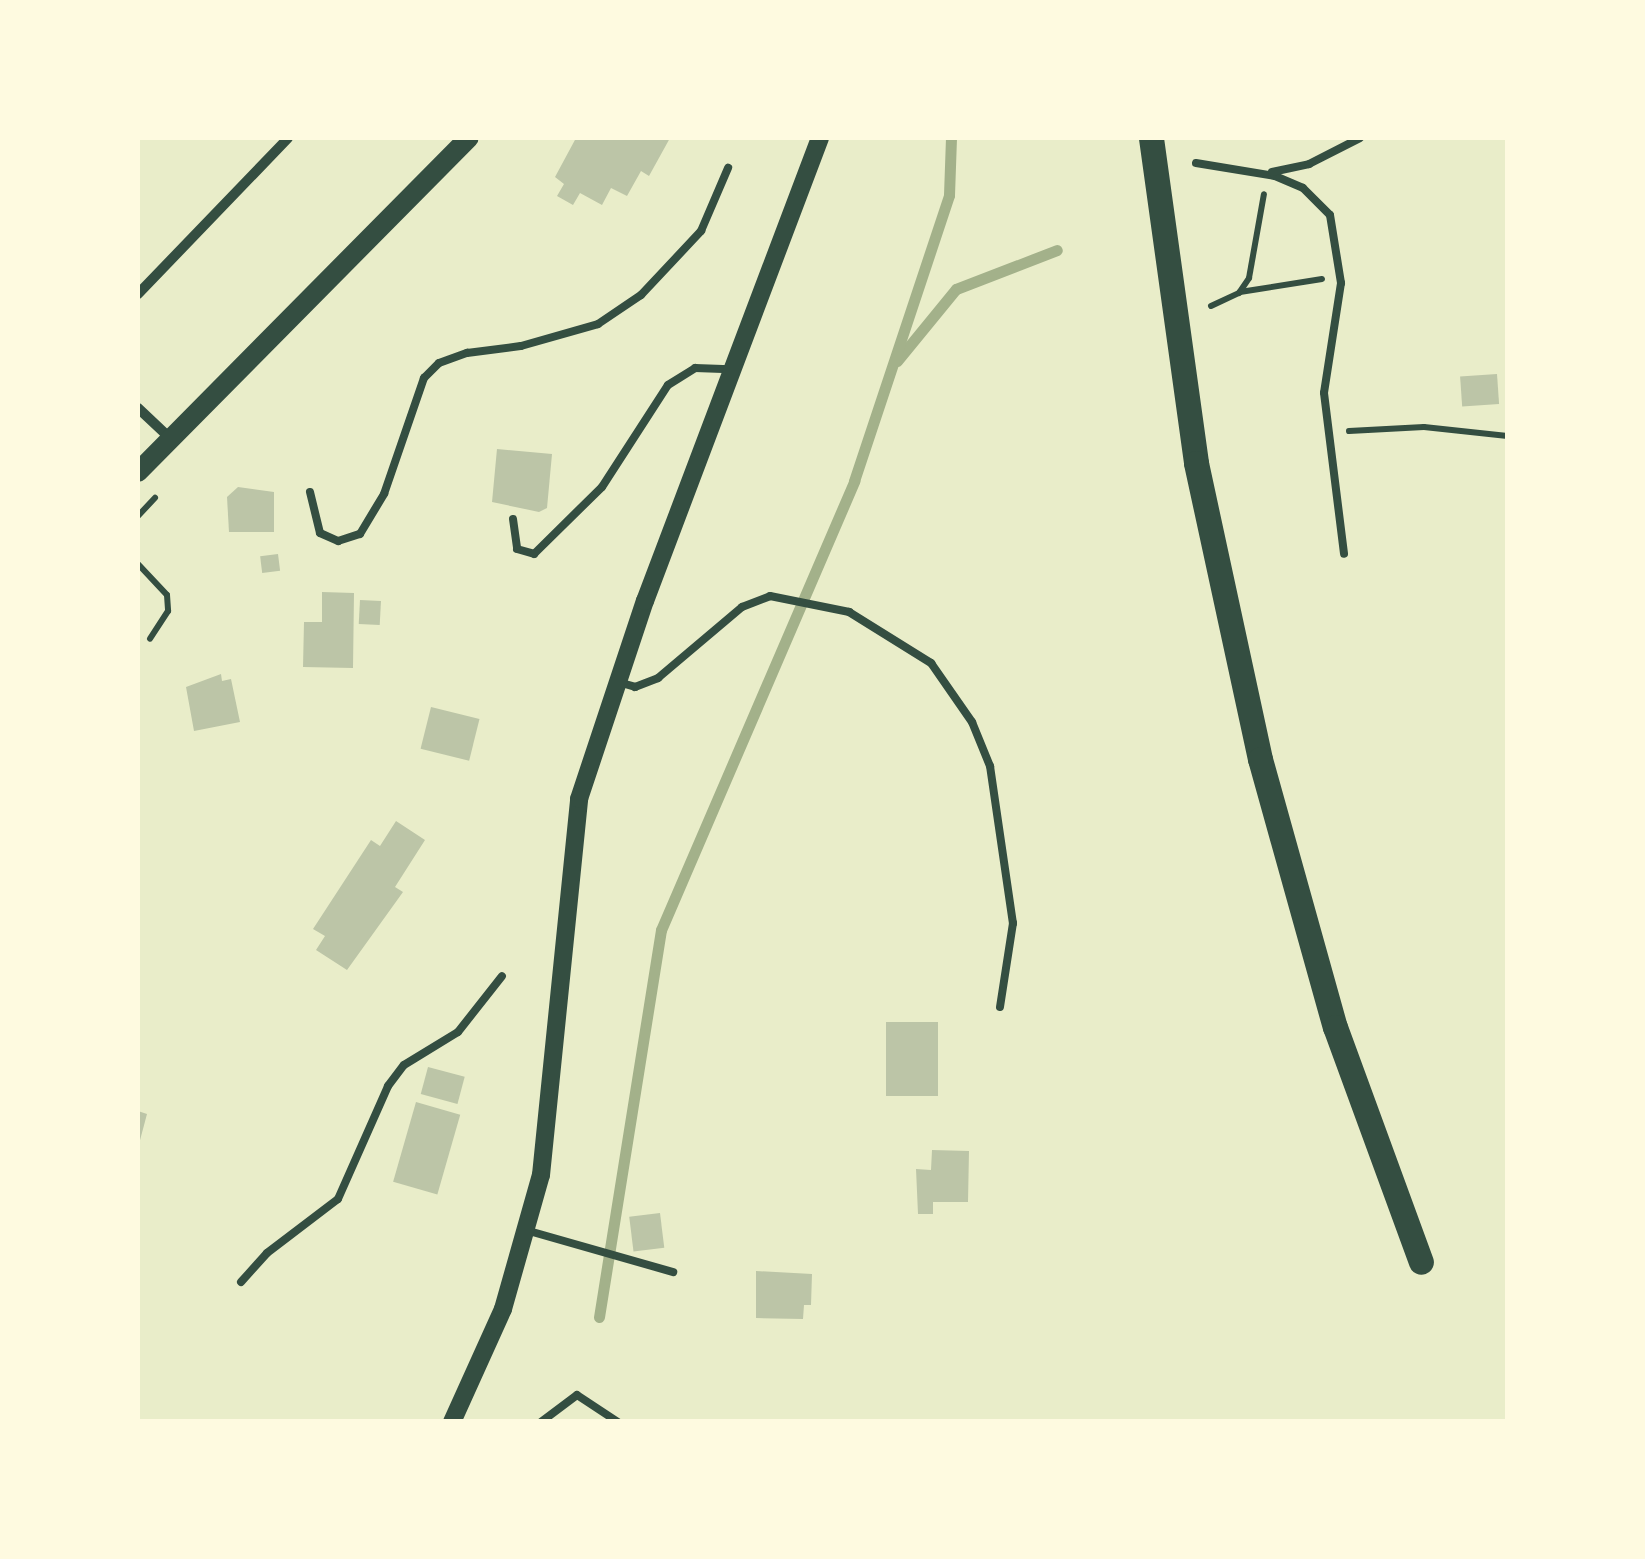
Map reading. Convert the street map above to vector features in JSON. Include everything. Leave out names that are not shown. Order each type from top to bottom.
[{"type":"main road","points":[[138,472],[469,138]]},
{"type":"main road","points":[[1151,138],[1193,446],[1260,759],[1335,1027],[1421,1262]]},
{"type":"street","points":[[138,294],[288,138]]},
{"type":"street","points":[[452,1422],[473,1386],[529,1231],[549,1112],[570,852],[579,799],[618,682],[820,138]]},
{"type":"street","points":[[138,408],[171,439]]},
{"type":"lane","points":[[1266,173],[1309,164],[1360,138]]},
{"type":"lane","points":[[1196,163],[1266,173],[1303,188],[1330,215],[1342,277],[1324,392],[1344,554]]},
{"type":"lane","points":[[310,492],[315,522],[328,539],[360,534],[384,494],[424,378],[466,353],[521,346],[598,324],[642,295],[700,231],[728,168]]},
{"type":"lane","points":[[513,519],[517,549],[534,554],[580,512],[668,385],[695,368],[734,370]]},
{"type":"lane","points":[[618,682],[635,688],[658,678],[742,607],[770,596],[849,612],[931,663],[972,722],[990,766],[1013,923],[1000,1007]]},
{"type":"lane","points":[[241,1282],[267,1253],[338,1199],[388,1086],[404,1065],[458,1032],[502,976]]},
{"type":"lane","points":[[529,1231],[673,1272]]},
{"type":"lane","points":[[541,1422],[577,1395],[618,1422]]},
{"type":"path","points":[[1239,292],[1259,249],[1266,173]]},
{"type":"path","points":[[1211,306],[1239,292],[1342,277]]},
{"type":"path","points":[[1328,432],[1424,427],[1508,436]]},
{"type":"path","points":[[138,564],[167,595],[168,610],[150,639]]},
{"type":"building","points":[[576,138],[670,138],[649,176],[641,171],[627,196],[611,188],[602,205],[580,193],[573,205],[557,196],[564,184],[555,177]]},
{"type":"building","points":[[1497,374],[1499,404],[1462,407],[1460,377]]},
{"type":"building","points":[[497,449],[552,454],[547,508],[539,512],[492,502]]},
{"type":"building","points":[[238,487],[274,492],[274,532],[229,532],[227,497]]},
{"type":"building","points":[[278,554],[280,571],[262,573],[260,556]]},
{"type":"building","points":[[322,592],[354,593],[353,668],[303,667],[304,622],[322,622]]},
{"type":"building","points":[[360,600],[381,601],[380,625],[359,624]]},
{"type":"building","points":[[221,674],[222,681],[231,679],[240,722],[194,731],[186,687]]},
{"type":"building","points":[[431,707],[480,719],[469,761],[421,749]]},
{"type":"building","points":[[396,821],[425,840],[395,887],[403,892],[347,970],[316,950],[325,936],[313,929],[371,840],[380,846]]},
{"type":"building","points":[[886,1022],[938,1022],[938,1096],[886,1096]]},
{"type":"building","points":[[428,1067],[465,1077],[457,1104],[421,1094]]},
{"type":"building","points":[[416,1102],[460,1115],[437,1194],[393,1182]]},
{"type":"building","points":[[138,1111],[147,1114],[139,1144],[138,1144]]},
{"type":"building","points":[[932,1150],[969,1151],[968,1202],[933,1202],[933,1214],[918,1214],[916,1169],[931,1170]]},
{"type":"building","points":[[660,1213],[664,1248],[633,1252],[629,1217]]},
{"type":"building","points":[[756,1271],[812,1274],[811,1305],[804,1305],[803,1319],[756,1318]]},
{"type":"waterway","points":[[599,1317],[661,930],[854,481],[949,195],[951,138]]},
{"type":"waterway","points":[[897,361],[956,289],[1057,250]]}]
